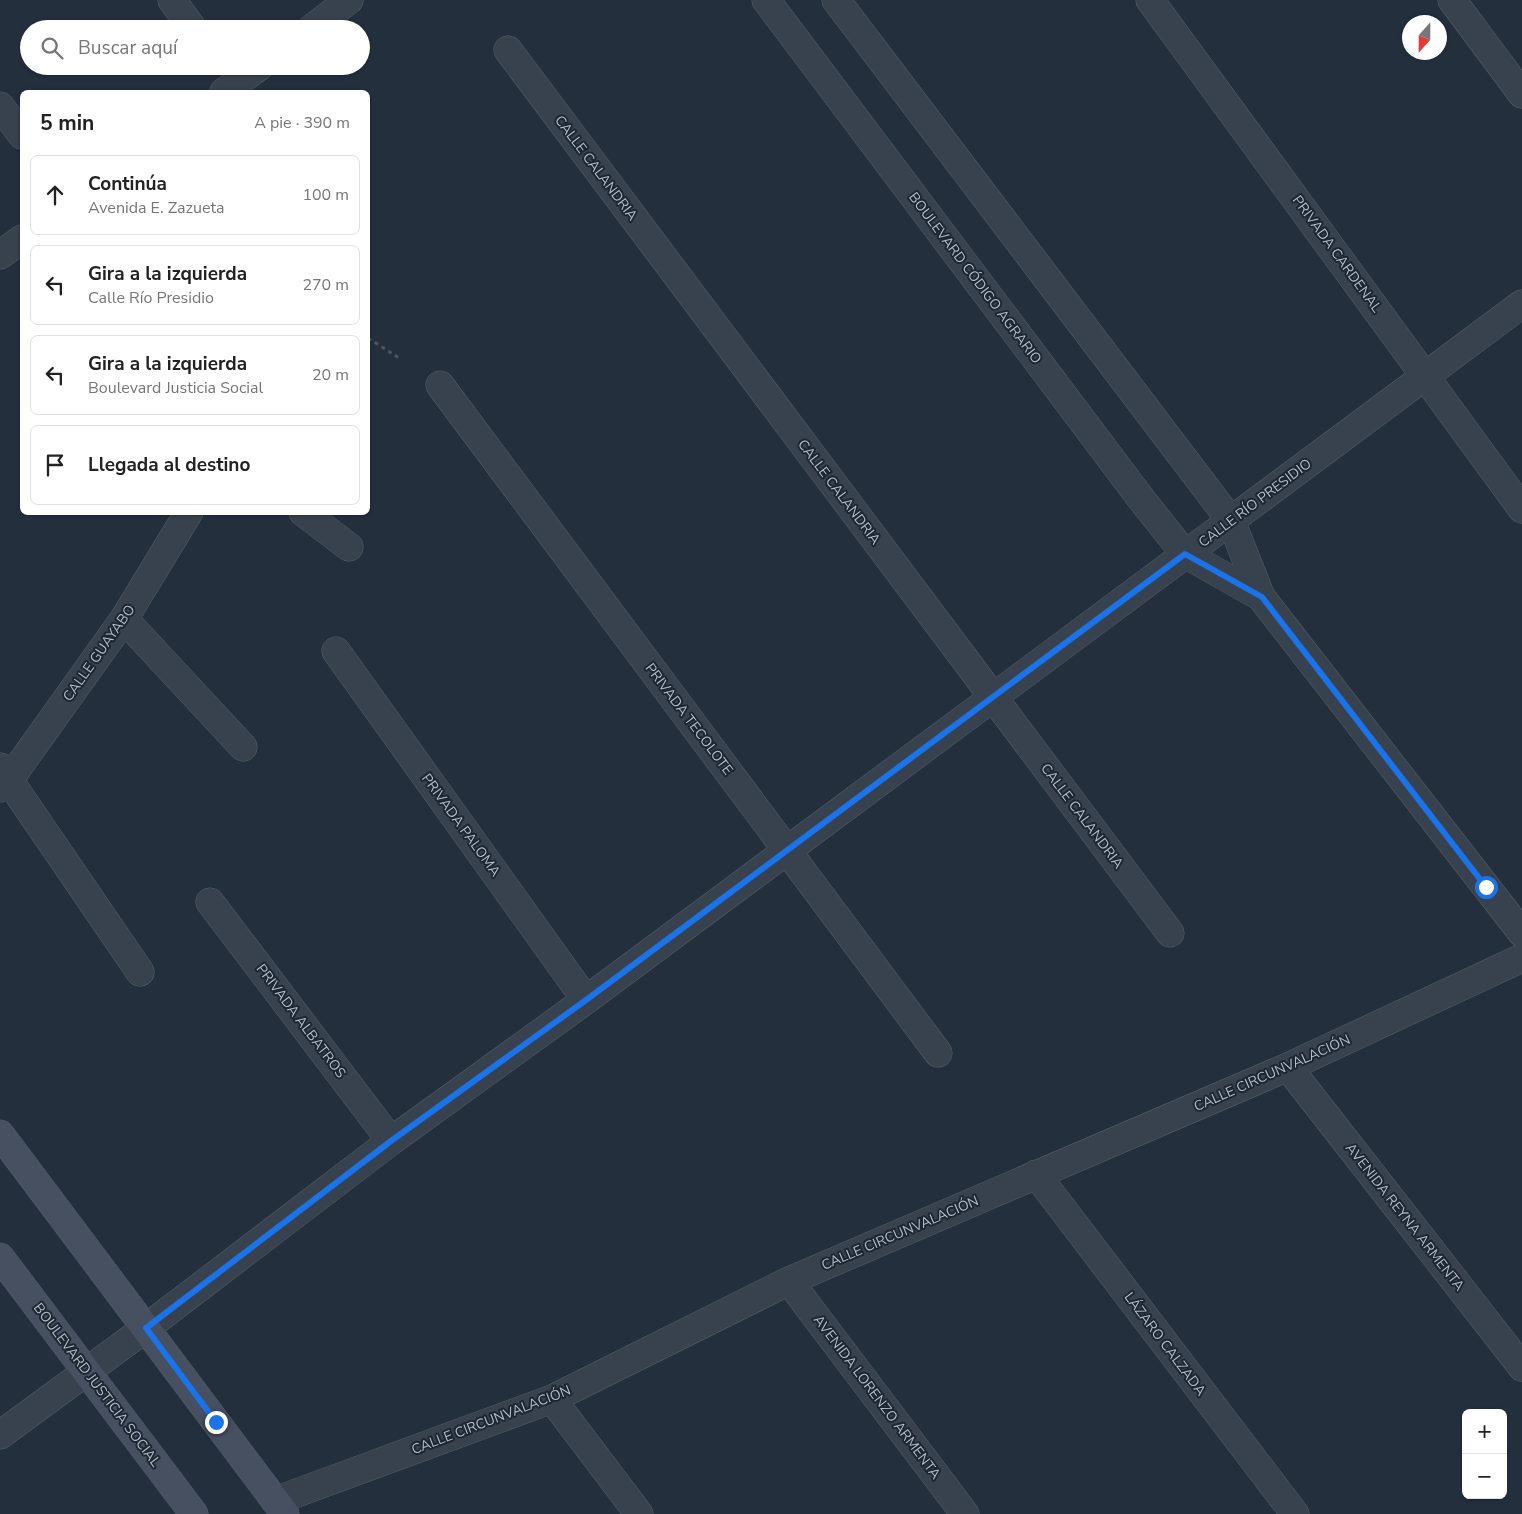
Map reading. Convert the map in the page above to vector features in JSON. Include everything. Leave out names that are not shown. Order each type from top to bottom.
[{"type":"main road","points":[[0,1134],[280,1507]]},
{"type":"main road","name":"BOULEVARD JUSTICIA SOCIAL","points":[[0,1257],[194,1514]]},
{"type":"street","points":[[172,0],[186,20]]},
{"type":"street","points":[[322,20],[349,0]]},
{"type":"street","name":"BOULEVARD CÓDIGO AGRARIO","points":[[766,0],[1142,500],[1185,554]]},
{"type":"street","points":[[836,0],[1231,521],[1262,597],[1522,933]]},
{"type":"street","name":"PRIVADA CARDENAL","points":[[1150,0],[1522,508]]},
{"type":"street","points":[[1452,0],[1522,94]]},
{"type":"street","name":"CALLE CALANDRIA","points":[[508,50],[1170,933]]},
{"type":"street","points":[[229,84],[244,75]]},
{"type":"street","points":[[0,106],[20,133]]},
{"type":"street","points":[[0,255],[20,240]]},
{"type":"street","name":"CALLE RÍO PRESIDIO","points":[[0,1436],[146,1328],[391,1141],[586,1000],[1522,304]]},
{"type":"street","name":"PRIVADA TECOLOTE","points":[[440,385],[938,1052]]},
{"type":"street","name":"CALLE GUAYABO","points":[[3,779],[124,619],[187,515]]},
{"type":"street","points":[[307,515],[349,547]]},
{"type":"street","points":[[1185,554],[1262,597]]},
{"type":"street","points":[[124,619],[243,747]]},
{"type":"street","name":"PRIVADA PALOMA","points":[[336,651],[586,1000]]},
{"type":"street","points":[[3,779],[140,972]]},
{"type":"street","name":"PRIVADA ALBATROS","points":[[210,902],[391,1141]]},
{"type":"street","name":"CALLE CIRCUNVALACIÓN","points":[[280,1507],[552,1399],[789,1280],[1288,1067],[1522,958]]},
{"type":"street","name":"AVENIDA REYNA ARMENTA","points":[[1288,1067],[1522,1367]]},
{"type":"street","name":"LÁZARO CALZADA","points":[[1036,1174],[1295,1514]]},
{"type":"street","name":"AVENIDA LORENZO ARMENTA","points":[[789,1280],[965,1514]]},
{"type":"street","points":[[552,1399],[640,1514]]},
{"type":"path","points":[[370,339],[399,358]]},
{"type":"route","points":[[216,1422],[146,1328],[391,1141],[586,1000],[1185,554],[1262,597],[1486,887]]}]
